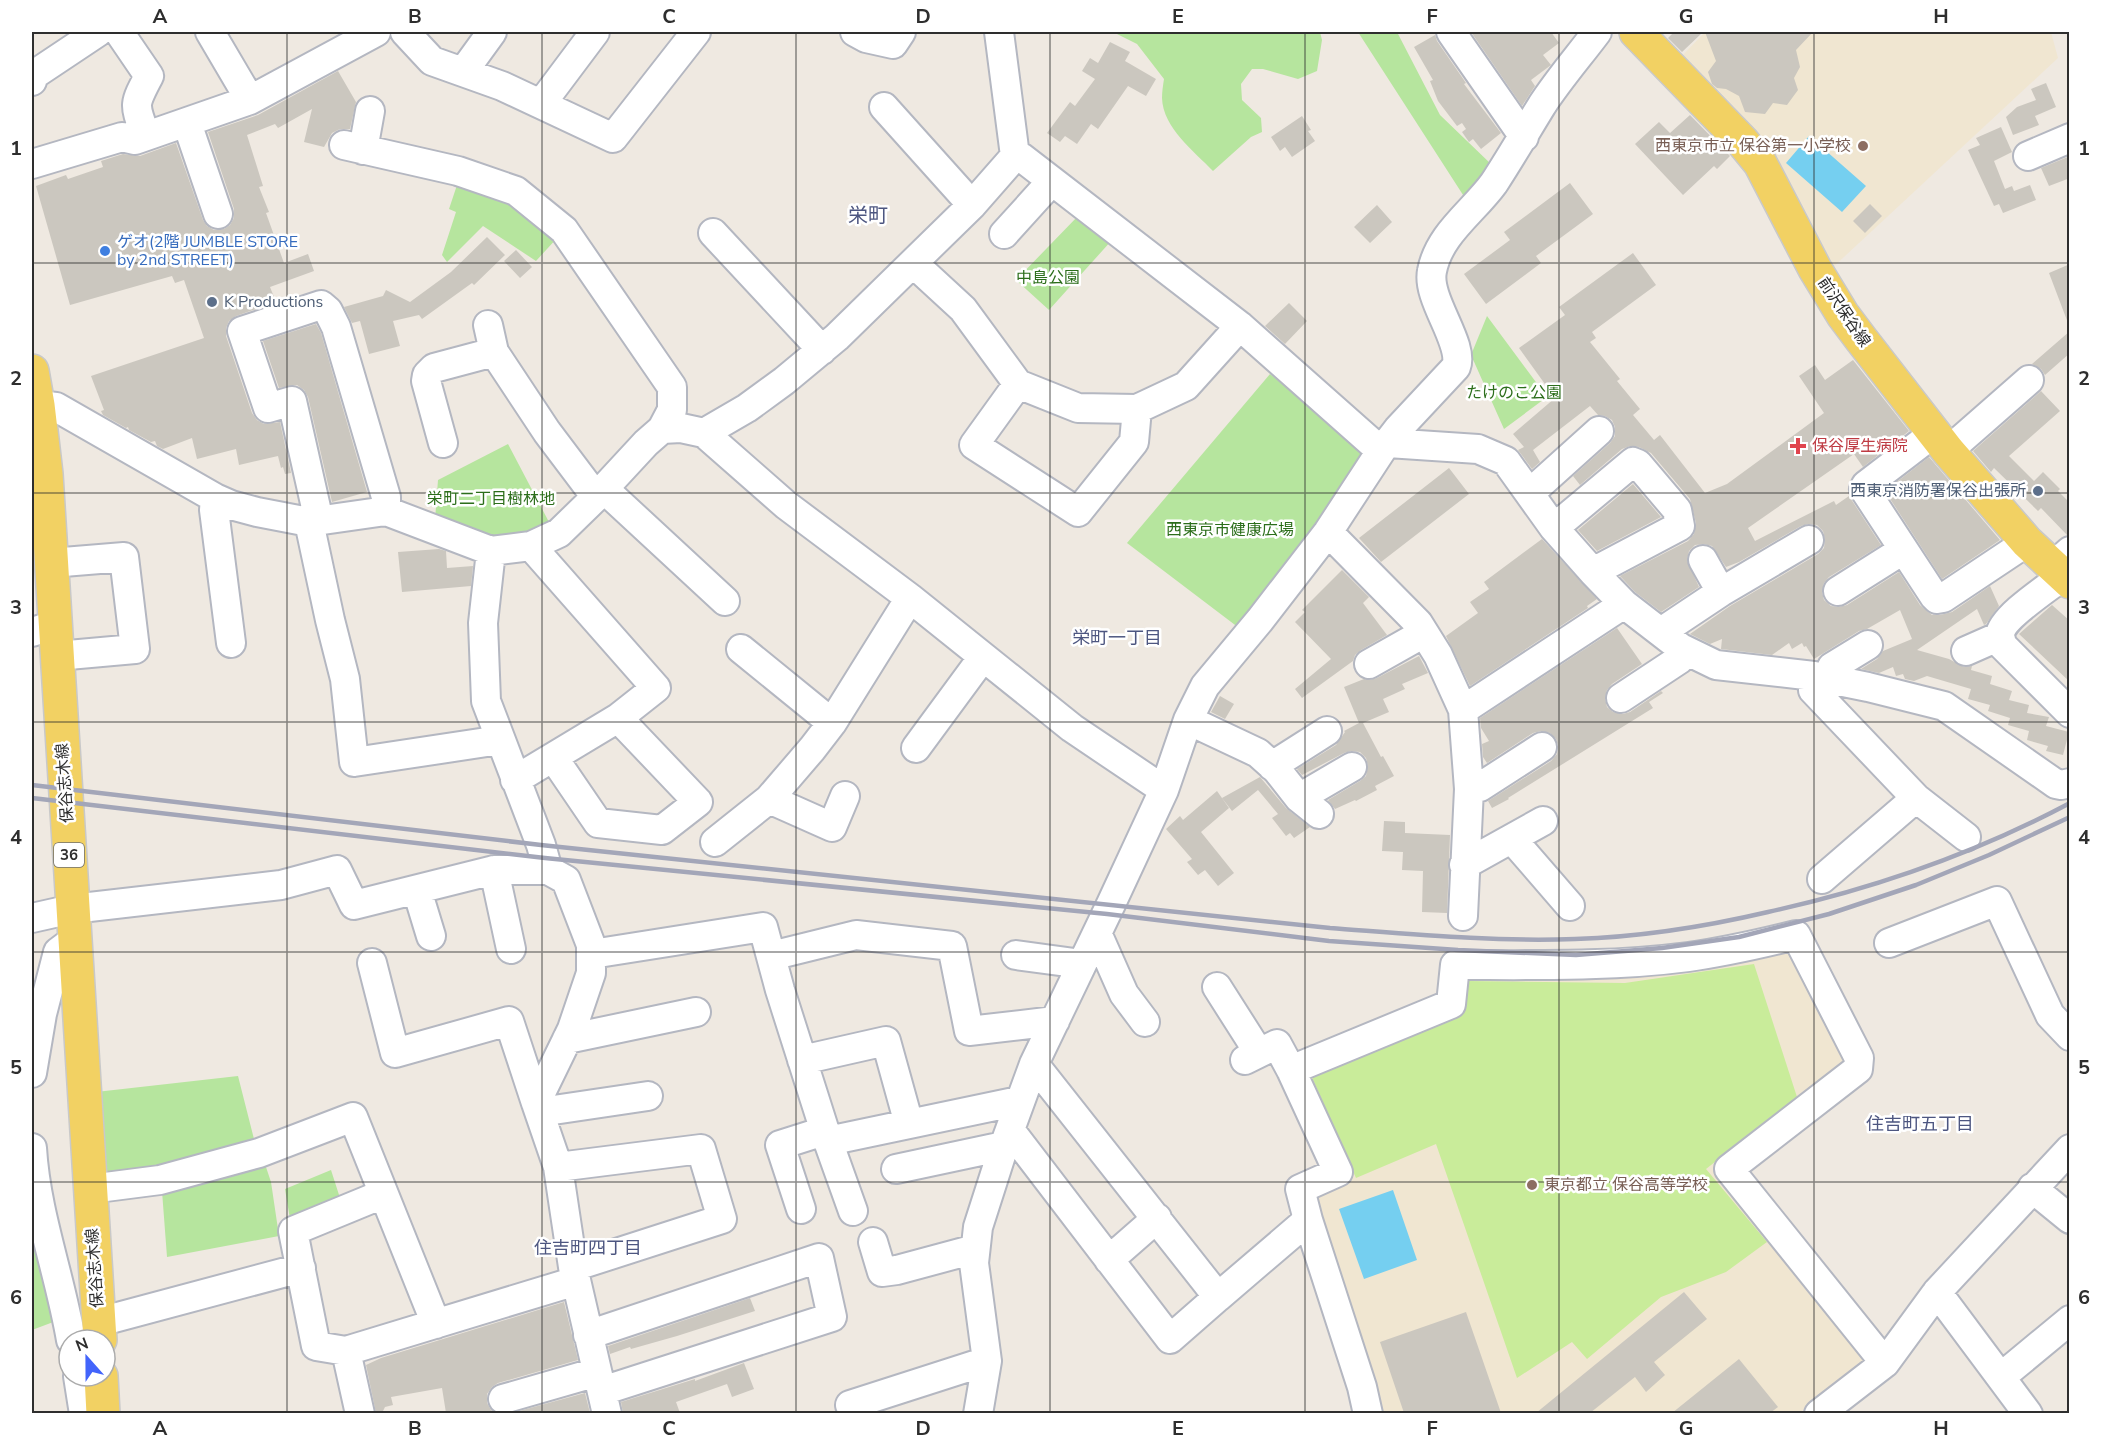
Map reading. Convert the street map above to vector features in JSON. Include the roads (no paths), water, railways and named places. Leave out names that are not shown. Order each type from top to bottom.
[{"type":"main road","name":"前沢保谷線","points":[[1636,32],[1742,141],[1760,163],[1815,269],[1844,315],[1941,442],[2027,542],[2064,569]]},
{"type":"main road","name":"保谷志木線","points":[[32,371],[38,405],[39,476],[51,562],[47,638],[73,924],[99,1328]]},
{"type":"main road","points":[[102,1388],[103,1413]]},
{"type":"street","points":[[32,81],[32,76],[98,32]]},
{"type":"street","points":[[119,32],[149,76],[136,102],[146,136]]},
{"type":"street","points":[[210,32],[250,99]]},
{"type":"street","points":[[32,164],[122,137],[135,140],[250,99],[376,32]]},
{"type":"street","points":[[405,32],[432,62],[502,86],[613,138],[696,32]]},
{"type":"street","points":[[463,72],[492,32]]},
{"type":"street","points":[[541,104],[595,32]]},
{"type":"street","points":[[855,32],[867,38],[893,44],[901,32]]},
{"type":"street","points":[[704,433],[766,394],[822,350],[972,205],[1016,156],[999,32]]},
{"type":"street","points":[[1451,32],[1524,137]]},
{"type":"street","points":[[978,1413],[987,1361],[975,1263],[978,1227],[1019,1101],[1034,1064],[1164,790],[1188,720],[1205,686],[1328,532],[1384,447],[1458,363],[1452,336],[1431,282],[1437,251],[1492,185],[1542,105],[1597,32]]},
{"type":"street","points":[[884,107],[972,205]]},
{"type":"street","points":[[38,405],[56,407],[215,498],[257,512],[314,521],[386,512],[491,551],[531,546],[559,533],[662,429],[672,410],[672,387],[564,230],[516,191],[458,171],[353,147],[370,111]]},
{"type":"street","points":[[187,123],[218,214]]},
{"type":"street","points":[[2028,156],[2070,138]]},
{"type":"street","points":[[1016,156],[1021,156],[1051,182],[1240,326],[1384,447],[1478,449],[1506,461],[1554,528],[1593,572],[1624,604],[1685,650],[1716,665],[1822,678],[1944,706],[2056,784],[2070,783]]},
{"type":"street","points":[[1004,234],[1051,182]]},
{"type":"street","points":[[713,233],[822,350]]},
{"type":"street","points":[[914,263],[963,309],[1018,384],[1078,408],[1137,409],[1186,386],[1240,326]]},
{"type":"street","points":[[386,512],[386,497],[336,327],[328,311],[321,305],[242,331],[268,408],[292,401],[330,621],[345,679],[354,762],[500,740]]},
{"type":"street","points":[[443,443],[426,381],[427,375],[434,368],[491,339],[547,432],[600,493],[725,601]]},
{"type":"street","points":[[2027,542],[1943,598],[1937,599],[1864,489],[1866,485],[1941,442],[2029,380]]},
{"type":"street","points":[[1018,384],[974,445],[1078,512],[1134,442],[1137,409]]},
{"type":"street","points":[[662,429],[681,428],[704,433],[786,505],[910,598],[1072,728],[1164,790]]},
{"type":"street","points":[[1530,493],[1599,431]]},
{"type":"street","points":[[1554,528],[1633,462],[1638,464],[1677,510],[1680,526],[1593,572]]},
{"type":"street","points":[[215,498],[214,510],[233,642]]},
{"type":"street","points":[[1328,532],[1418,623],[1438,656],[1463,710],[1469,789],[1463,916]]},
{"type":"street","points":[[1661,632],[1720,592],[1809,540]]},
{"type":"street","points":[[515,780],[618,718],[656,688],[531,546]]},
{"type":"street","points":[[1838,591],[1903,550]]},
{"type":"street","points":[[491,551],[483,623],[486,701],[541,844],[548,870]]},
{"type":"street","points":[[47,638],[135,649],[124,557],[51,562]]},
{"type":"street","points":[[1702,560],[1720,592]]},
{"type":"street","points":[[2064,569],[2019,609],[2003,627],[2000,636],[2002,645],[2070,713]]},
{"type":"street","points":[[715,842],[769,799],[812,749],[832,723],[910,598]]},
{"type":"street","points":[[1463,710],[1624,604]]},
{"type":"street","points":[[1369,664],[1424,633]]},
{"type":"street","points":[[1966,651],[2000,636]]},
{"type":"street","points":[[1868,645],[1832,667],[1813,690],[1874,740],[1916,798],[1966,837]]},
{"type":"street","points":[[741,650],[832,723]]},
{"type":"street","points":[[1621,698],[1680,659],[1685,650]]},
{"type":"street","points":[[916,748],[983,657]]},
{"type":"street","points":[[553,757],[598,823],[662,830],[698,802],[618,718]]},
{"type":"street","points":[[1188,720],[1258,753],[1309,806],[1352,767]]},
{"type":"street","points":[[1272,766],[1328,731]]},
{"type":"street","points":[[1469,789],[1480,787],[1542,747]]},
{"type":"street","points":[[769,799],[832,827],[845,796]]},
{"type":"street","points":[[1822,879],[1916,798]]},
{"type":"street","points":[[1464,865],[1543,821]]},
{"type":"street","points":[[1512,839],[1570,906]]},
{"type":"street","points":[[32,918],[73,924],[281,885],[337,870],[354,905],[494,870],[548,870],[566,880],[591,945],[592,954],[591,973],[567,1039],[538,1107]]},
{"type":"street","points":[[494,870],[511,949]]},
{"type":"street","points":[[417,890],[430,936]]},
{"type":"street","points":[[1889,943],[1997,901],[2050,1015],[2070,1036]]},
{"type":"street","points":[[32,1073],[42,1014],[58,952],[73,924]]},
{"type":"street","points":[[592,954],[763,927],[826,1136],[853,1211]]},
{"type":"street","points":[[1097,933],[1124,994],[1145,1022]]},
{"type":"street","points":[[771,956],[856,935],[952,946],[969,1030],[1055,1021]]},
{"type":"street","points":[[1291,1070],[1451,1004],[1455,965],[1574,964],[1676,958],[1744,948],[1796,935],[1859,1058],[1858,1070],[1729,1169],[1885,1364]]},
{"type":"street","points":[[1016,955],[1082,964]]},
{"type":"street","points":[[372,963],[395,1053],[509,1021],[558,1167],[575,1274],[602,1392]]},
{"type":"street","points":[[1217,987],[1252,1056],[1277,1044],[1338,1172],[1300,1189],[1368,1413]]},
{"type":"street","points":[[567,1039],[696,1012]]},
{"type":"street","points":[[802,1060],[886,1041],[909,1124]]},
{"type":"street","points":[[1034,1064],[1218,1297]]},
{"type":"street","points":[[538,1107],[648,1096]]},
{"type":"street","points":[[801,1209],[780,1145],[909,1124],[1019,1101]]},
{"type":"street","points":[[90,1190],[171,1177],[260,1153],[353,1117],[436,1324]]},
{"type":"street","points":[[1007,1138],[1170,1339],[1308,1220]]},
{"type":"street","points":[[896,1169],[1007,1138]]},
{"type":"street","points":[[32,1148],[33,1181],[68,1328]]},
{"type":"street","points":[[384,1194],[293,1231],[316,1346],[346,1351],[436,1324],[722,1219],[701,1149],[558,1167]]},
{"type":"street","points":[[1819,1413],[1885,1364],[1936,1292],[2070,1149]]},
{"type":"street","points":[[2032,1188],[2070,1219]]},
{"type":"street","points":[[1108,1260],[1157,1218]]},
{"type":"street","points":[[873,1242],[882,1272],[975,1249]]},
{"type":"street","points":[[503,1399],[602,1392],[832,1317],[819,1258],[588,1335]]},
{"type":"street","points":[[109,1328],[301,1268]]},
{"type":"street","points":[[1936,1292],[2028,1413]]},
{"type":"street","points":[[2001,1377],[2070,1320]]},
{"type":"street","points":[[346,1351],[358,1413]]},
{"type":"street","points":[[850,1405],[987,1361]]},
{"type":"street","points":[[80,1388],[84,1413]]},
{"type":"water","points":[[1809,136],[1866,186],[1842,212],[1786,163]]},
{"type":"water","points":[[1393,1190],[1417,1260],[1364,1279],[1339,1209]]},
{"type":"railway","points":[[32,785],[541,845],[1330,928],[1514,939],[1575,939],[1648,934],[1720,922],[1807,903],[1884,881],[1960,854],[2070,803]]},
{"type":"railway","points":[[32,798],[545,858],[1107,914],[1329,941],[1576,955],[1662,948],[1739,937],[1829,914],[1916,885],[1989,855],[2070,817]]},
{"type":"place","name":"西東京市立 保谷第一小学校","points":[[1863,146]]},
{"type":"place","name":"ゲオ(2階 JUMBLE STORE by 2nd STREET)","points":[[105,251]]},
{"type":"place","name":"K Productions","points":[[212,302]]},
{"type":"place","name":"保谷厚生病院","points":[[1798,446]]},
{"type":"place","name":"西東京消防署保谷出張所","points":[[2038,491]]},
{"type":"place","name":"東京都立 保谷高等学校","points":[[1532,1185]]},
{"type":"district","name":"栄町","points":[[868,215]]},
{"type":"district","name":"栄町一丁目","points":[[1117,638]]},
{"type":"district","name":"住吉町五丁目","points":[[1920,1124]]},
{"type":"district","name":"住吉町四丁目","points":[[588,1248]]},
{"type":"park label","name":"中島公園","points":[[1048,278]]},
{"type":"park label","name":"たけのこ公園","points":[[1514,393]]},
{"type":"park label","name":"栄町二丁目樹林地","points":[[491,499]]},
{"type":"park label","name":"西東京市健康広場","points":[[1230,530]]}]
